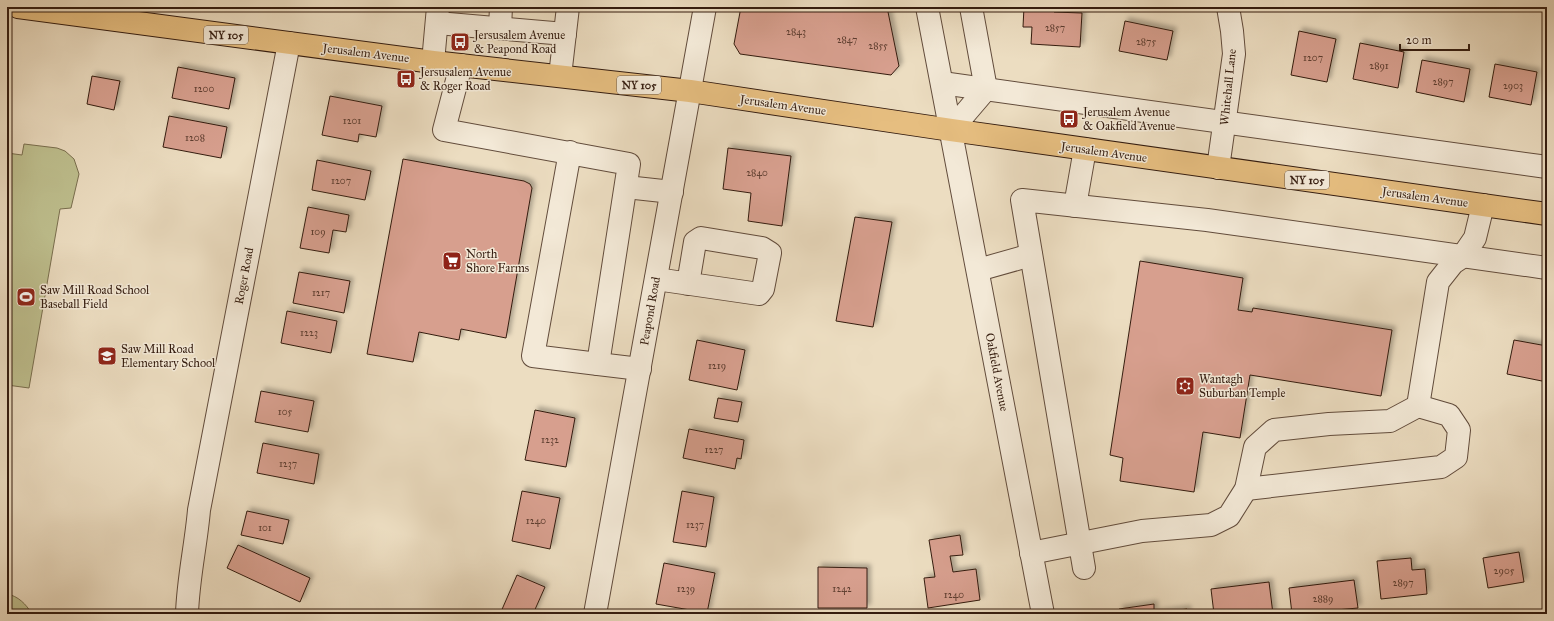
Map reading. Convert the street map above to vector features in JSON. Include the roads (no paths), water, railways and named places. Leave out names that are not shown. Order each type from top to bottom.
[{"type":"main road","name":"Jerusalem Avenue","points":[[18,7],[433,62],[690,91],[951,130],[1547,214]]},
{"type":"street","points":[[500,28],[501,7]]},
{"type":"street","points":[[560,76],[568,7]]},
{"type":"street","name":"Peapond Road","points":[[595,614],[705,7]]},
{"type":"street","name":"Oakfield Avenue","points":[[927,7],[1043,614]]},
{"type":"street","points":[[971,7],[986,89]]},
{"type":"street","name":"Whitehall Lane","points":[[1218,168],[1234,54],[1228,7]]},
{"type":"street","points":[[433,62],[437,15],[500,28],[565,34]]},
{"type":"street","name":"Roger Road","points":[[189,614],[190,574],[197,533],[199,510],[289,43]]},
{"type":"street","points":[[460,65],[444,130],[629,164],[598,364]]},
{"type":"street","points":[[942,83],[1547,167]]},
{"type":"street","points":[[951,130],[986,89]]},
{"type":"street","points":[[1075,206],[1085,149]]},
{"type":"street","points":[[570,152],[533,356],[640,369]]},
{"type":"street","points":[[626,187],[672,192]]},
{"type":"street","points":[[1084,568],[1022,200],[1207,220],[1547,268]]},
{"type":"street","points":[[1418,406],[1438,282],[1453,263],[1462,256],[1475,238],[1483,205]]},
{"type":"street","points":[[978,270],[1031,255]]},
{"type":"street","points":[[656,279],[688,284]]},
{"type":"street","points":[[1031,553],[1142,531],[1211,526],[1229,516],[1246,489],[1255,447],[1274,430],[1329,424],[1390,421],[1418,406],[1449,415],[1459,430],[1456,457],[1441,466],[1246,489]]},
{"type":"place","name":"Jersusalem Avenue & Peapond Road","points":[[460,42]]},
{"type":"place","name":"Jersusalem Avenue & Roger Road","points":[[406,79]]},
{"type":"place","name":"Jerusalem Avenue & Oakfield Avenue","points":[[1069,119]]},
{"type":"place","name":"North Shore Farms","points":[[452,261]]},
{"type":"place","name":"Saw Mill Road School Baseball Field","points":[[26,297]]},
{"type":"place","name":"Saw Mill Road Elementary School","points":[[107,356]]},
{"type":"place","name":"Wantagh Suburban Temple","points":[[1185,386]]}]
